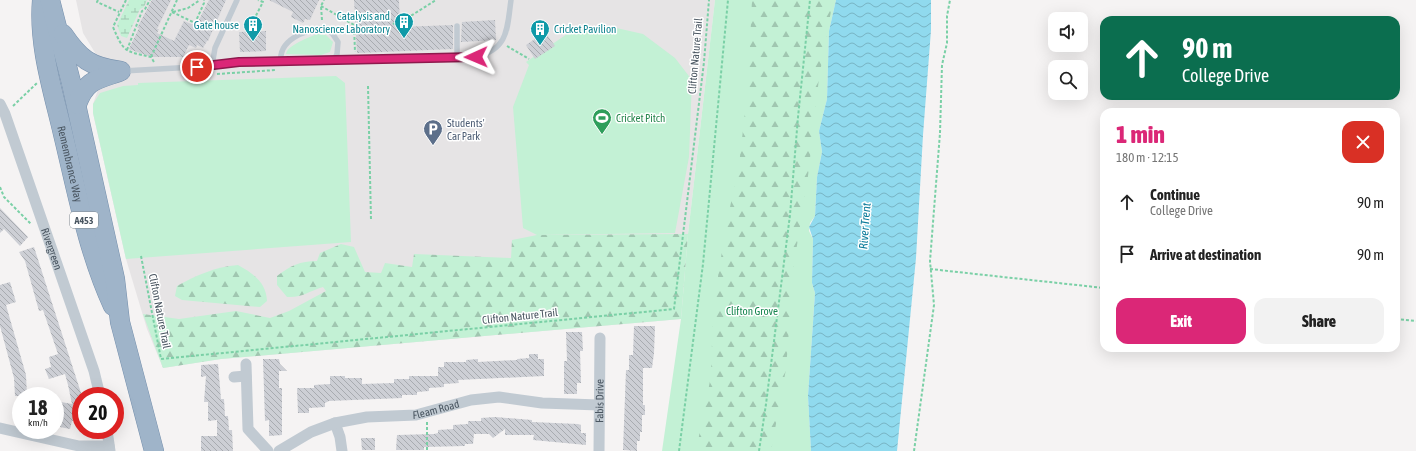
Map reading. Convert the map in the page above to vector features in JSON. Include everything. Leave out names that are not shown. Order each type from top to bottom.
[{"type":"highway","name":"Remembrance Way","points":[[42,0],[40,22],[85,227],[102,283],[120,322]]},
{"type":"highway","name":"Remembrance Way","points":[[50,0],[59,28],[115,279],[120,322],[154,451]]},
{"type":"highway","points":[[59,28],[76,53],[102,69]]},
{"type":"highway","points":[[59,114],[63,94],[71,82],[84,74],[102,69],[121,71]]},
{"type":"highway","points":[[76,104],[82,90],[88,85],[121,71]]},
{"type":"street","name":"Rivergreen","points":[[0,104],[5,114],[46,231],[94,371],[98,387]]},
{"type":"street","name":"Fabis Drive","points":[[599,451],[599,405],[605,350],[600,338]]},
{"type":"street","points":[[246,364],[248,429],[268,451]]},
{"type":"street","points":[[234,377],[246,376]]},
{"type":"street","name":"Fleam Road","points":[[279,451],[311,432],[335,423],[367,417],[427,414],[471,400],[499,398],[542,404],[599,405]]},
{"type":"street","points":[[335,423],[340,437],[342,451]]},
{"type":"street","points":[[0,428],[79,446],[110,448]]},
{"type":"lane","points":[[212,66],[215,48],[237,0]]},
{"type":"lane","points":[[121,71],[212,66],[239,62],[457,57],[485,54],[501,43],[506,36],[511,0]]},
{"type":"lane","points":[[457,26],[457,57]]},
{"type":"lane","points":[[280,62],[280,54],[286,43],[302,33],[323,28],[332,33],[338,42],[334,60]]},
{"type":"path","points":[[98,0],[97,2],[120,13]]},
{"type":"path","points":[[126,0],[113,28],[119,42],[126,51],[151,57],[154,62]]},
{"type":"path","points":[[126,51],[142,11],[145,9],[150,0]]},
{"type":"path","points":[[151,57],[177,0]]},
{"type":"path","points":[[172,12],[188,8],[200,0]]},
{"type":"path","points":[[172,12],[195,23],[204,0]]},
{"type":"path","points":[[249,29],[263,2],[258,0]]},
{"type":"path","points":[[323,28],[321,6],[324,0]]},
{"type":"path","points":[[393,24],[409,17],[436,0]]},
{"type":"path","name":"Clifton Nature Trail","points":[[142,256],[161,359],[674,309],[704,62],[708,0]]},
{"type":"path","points":[[679,451],[703,264],[728,0]]},
{"type":"path","points":[[759,451],[790,215],[810,0]]},
{"type":"path","points":[[914,451],[934,305],[930,269],[939,148],[942,65],[947,43],[947,16],[950,0]]},
{"type":"path","points":[[321,6],[354,25],[355,55]]},
{"type":"path","points":[[501,43],[528,59]]},
{"type":"path","points":[[212,74],[277,70]]},
{"type":"path","points":[[368,86],[371,220]]},
{"type":"path","points":[[0,187],[4,197],[37,230],[46,231]]},
{"type":"path","points":[[930,269],[1100,288]]},
{"type":"path","points":[[1400,319],[1416,321]]},
{"type":"path","points":[[427,414],[427,451]]},
{"type":"shaded area","points":[[76,0],[715,0],[688,234],[681,319],[221,359],[163,368],[147,329],[126,259],[93,113],[93,104],[101,81],[97,56],[83,33]]},
{"type":"green space","points":[[129,0],[147,0],[144,7],[140,9],[127,38],[121,36],[117,25]]},
{"type":"green space","points":[[715,0],[836,0],[829,31],[827,99],[819,131],[822,152],[817,177],[815,216],[810,223],[809,231],[813,239],[812,283],[815,293],[808,396],[811,451],[662,451],[681,319],[688,234]]},
{"type":"green space","name":"Clifton Grove","points":[[752,0],[833,0],[819,78],[808,176],[794,264],[786,369],[771,451],[696,451],[711,376],[713,308],[726,226],[739,165],[748,86]]},
{"type":"green space","name":"Cricket Pitch","points":[[612,27],[643,34],[675,58],[692,80],[689,157],[675,233],[537,235],[523,228],[513,107],[529,65],[526,62],[576,28]]},
{"type":"green space","points":[[318,34],[326,35],[333,42],[330,52],[321,55],[286,54],[287,51],[294,45]]},
{"type":"green space","points":[[336,76],[345,83],[351,242],[126,259],[93,113],[93,104],[100,93],[123,86],[138,85],[138,83]]},
{"type":"green space","points":[[688,234],[681,319],[221,359],[163,368],[143,314],[179,319],[236,311],[270,318],[289,311],[326,291],[323,287],[301,295],[287,297],[277,285],[277,276],[286,269],[296,265],[305,262],[317,261],[320,253],[341,244],[354,247],[365,272],[381,273],[385,263],[412,267],[414,254],[511,258],[512,240],[537,235]]},
{"type":"green space","points":[[238,265],[254,275],[262,284],[267,301],[260,307],[182,300],[175,296],[177,286],[192,278],[206,272]]},
{"type":"water","name":"River Trent","points":[[836,0],[931,0],[931,30],[916,258],[897,451],[811,451],[808,396],[815,293],[812,283],[813,239],[809,227],[815,216],[817,177],[822,152],[819,131],[827,99],[829,31]]},
{"type":"building","points":[[152,0],[171,0],[157,29],[159,29],[157,33],[174,41],[184,21],[196,26],[209,0],[226,0],[208,41],[203,48],[197,45],[196,48],[189,45],[183,57],[151,57],[129,49],[139,28],[137,28]]},
{"type":"building","points":[[269,0],[319,0],[310,20],[305,19],[303,23],[291,17],[293,12]]},
{"type":"building","name":"Catalysis and Nanoscience Laboratory","points":[[354,0],[399,0],[400,27],[453,25],[453,49],[357,53]]},
{"type":"building","points":[[495,20],[496,40],[461,42],[462,22]]},
{"type":"building","name":"Gate house","points":[[266,31],[266,51],[240,52],[239,32]]},
{"type":"building","name":"Cricket Pavilion","points":[[545,32],[555,46],[535,59],[526,45]]},
{"type":"building","points":[[0,208],[28,237],[20,246],[4,229],[0,233]]},
{"type":"building","points":[[34,247],[79,387],[72,387],[72,404],[65,374],[49,379],[45,369],[51,367],[49,357],[58,354],[43,310],[39,311],[25,261],[19,252]]},
{"type":"building","points":[[10,282],[16,302],[6,305],[26,375],[27,387],[14,387],[14,378],[0,326],[0,285]]},
{"type":"building","points":[[634,326],[655,326],[652,368],[643,368],[643,405],[645,405],[645,415],[642,415],[642,432],[640,432],[640,441],[637,441],[637,451],[623,450],[626,370],[629,370],[629,355],[633,355]]},
{"type":"building","points":[[566,332],[582,332],[583,351],[580,351],[581,383],[577,383],[577,394],[564,394],[564,361],[567,361]]},
{"type":"building","points":[[529,354],[538,354],[538,359],[544,359],[544,376],[458,380],[459,383],[444,384],[444,387],[429,388],[429,391],[417,392],[417,395],[402,395],[402,398],[329,401],[325,403],[325,407],[309,408],[309,413],[298,413],[297,388],[314,388],[314,385],[330,384],[330,376],[362,378],[362,384],[394,383],[394,379],[409,379],[409,376],[438,376],[438,367],[444,367],[444,362],[466,362],[466,360],[478,359],[478,362],[517,360],[529,358]]},
{"type":"building","points":[[263,359],[279,359],[280,364],[287,371],[279,371],[279,388],[282,388],[282,435],[269,436],[269,420],[265,421]]},
{"type":"building","points":[[218,364],[221,399],[224,399],[225,416],[228,416],[229,430],[232,430],[233,451],[201,451],[201,436],[217,436],[217,420],[208,421],[208,402],[204,402],[206,376],[201,377],[201,365]]},
{"type":"building","points":[[64,403],[72,404],[72,421],[70,429],[64,428]]},
{"type":"building","points":[[495,417],[532,420],[532,422],[578,424],[581,425],[581,433],[586,433],[586,445],[533,440],[534,435],[505,435],[505,429],[493,438],[489,434],[474,434],[473,444],[465,444],[465,446],[424,447],[424,450],[396,450],[397,435],[434,434],[438,433],[438,430],[453,429],[453,425],[468,424],[468,421],[481,421],[481,418]]},
{"type":"building","points":[[361,438],[375,438],[375,450],[362,450]]},
{"type":"place","name":"Catalysis and Nanoscience Laboratory","points":[[404,39]]},
{"type":"place","name":"Gate house","points":[[253,42]]},
{"type":"place","name":"Cricket Pavilion","points":[[540,46]]},
{"type":"place","name":"Cricket Pitch","points":[[602,135]]},
{"type":"place","name":"Students' Car Park","points":[[433,146]]},
{"type":"route","points":[[197,67],[239,62],[476,57]]}]
